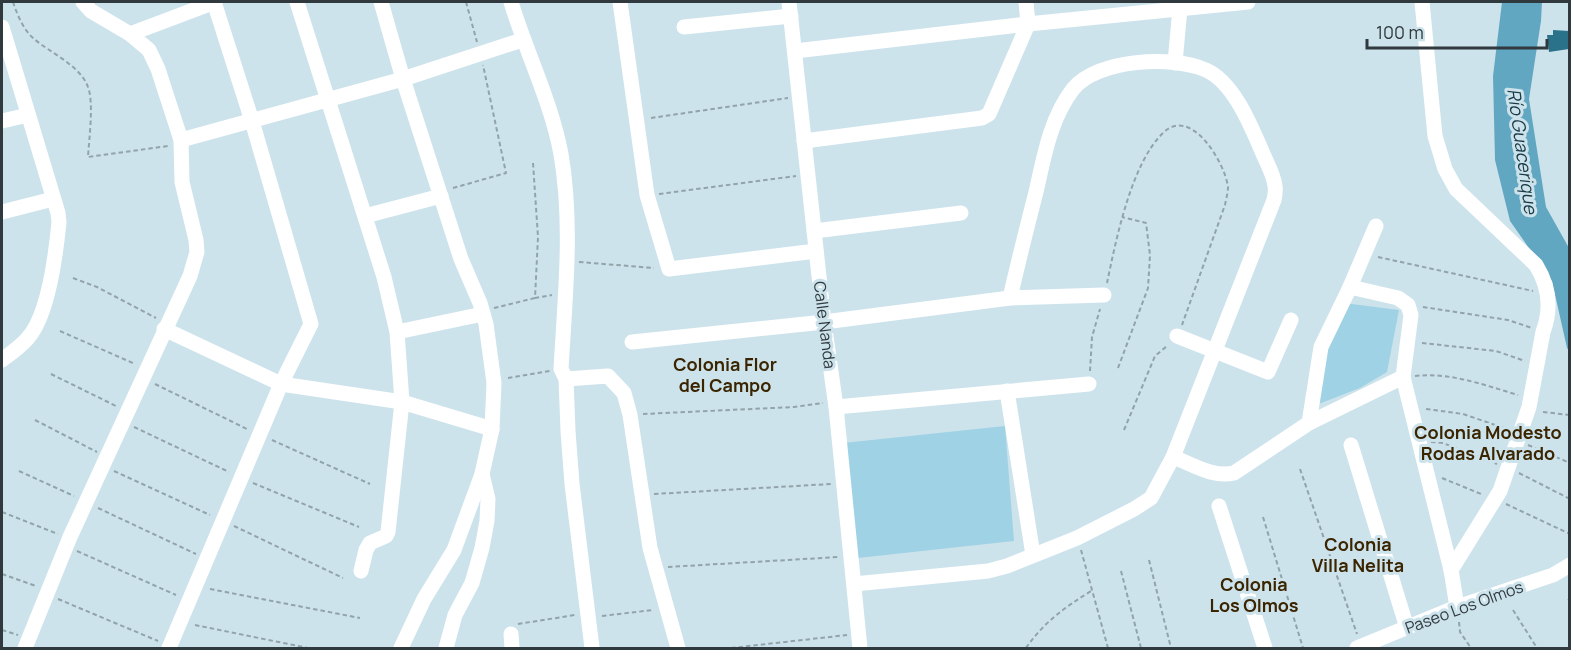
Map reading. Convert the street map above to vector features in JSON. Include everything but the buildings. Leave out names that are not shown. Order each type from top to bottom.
[{"type":"street","points":[[25,648],[104,461],[190,276],[197,252],[192,219],[182,182],[181,142],[158,69],[149,50],[130,34],[91,11],[83,2]]},
{"type":"street","points":[[130,34],[214,2],[252,121],[311,324],[281,384],[169,647]]},
{"type":"street","points":[[297,2],[384,277],[397,332],[402,402],[388,532],[386,536],[370,543],[361,571]]},
{"type":"street","points":[[381,2],[403,79],[461,259],[483,313],[493,380],[492,429],[482,474],[454,550],[424,599],[401,648]]},
{"type":"street","points":[[511,2],[522,40],[547,102],[561,153],[568,262],[564,374],[572,484],[592,648]]},
{"type":"street","points":[[620,2],[647,195],[669,269],[816,251]]},
{"type":"street","points":[[804,141],[982,118],[988,114],[1028,24],[1026,2]]},
{"type":"street","points":[[795,51],[1248,2]]},
{"type":"street","points":[[1422,2],[1435,136],[1445,168],[1456,189],[1536,265],[1545,280],[1549,294],[1547,321],[1529,405],[1500,491],[1451,570]]},
{"type":"street","points":[[1175,63],[1180,8]]},
{"type":"street","points":[[684,27],[790,9]]},
{"type":"street","name":"Calle Nanda","points":[[790,9],[860,641]]},
{"type":"street","points":[[2,27],[58,213],[58,228],[48,292],[40,321],[27,339],[2,360]]},
{"type":"street","points":[[181,142],[403,79],[522,40]]},
{"type":"street","points":[[854,584],[988,571],[1007,566],[1077,538],[1134,509],[1150,498],[1173,457],[1274,200],[1275,186],[1248,119],[1220,80],[1206,70],[1175,63],[1143,63],[1106,68],[1086,76],[1073,90],[1051,130],[1010,298]]},
{"type":"street","points":[[2,121],[28,115]]},
{"type":"street","points":[[365,216],[440,194]]},
{"type":"street","points":[[2,212],[53,199]]},
{"type":"street","points":[[814,231],[961,213]]},
{"type":"street","points":[[1309,423],[1321,347],[1376,226]]},
{"type":"street","points":[[1350,287],[1398,298],[1408,305],[1411,315],[1403,377],[1451,570],[1457,607]]},
{"type":"street","points":[[632,342],[824,322],[1010,298],[1104,295]]},
{"type":"street","points":[[397,332],[483,313]]},
{"type":"street","points":[[1178,336],[1268,372],[1291,320]]},
{"type":"street","points":[[166,326],[281,384],[402,402],[492,429]]},
{"type":"street","points":[[564,374],[608,376],[624,393],[630,415],[654,568],[678,648]]},
{"type":"street","points":[[1173,457],[1216,474],[1234,473],[1309,423],[1403,377]]},
{"type":"street","points":[[835,404],[1089,384]]},
{"type":"street","points":[[1007,391],[1033,555]]},
{"type":"street","points":[[1351,445],[1407,628]]},
{"type":"street","points":[[446,648],[455,615],[472,584],[482,548],[488,499],[482,474]]},
{"type":"street","points":[[1219,506],[1265,648]]},
{"type":"street","name":"Paseo Los Olmos","points":[[1359,648],[1457,607],[1553,575],[1569,565]]},
{"type":"path","points":[[13,2],[18,15],[32,36],[78,72],[88,86],[90,98],[88,157],[181,142]]},
{"type":"path","points":[[440,194],[506,173],[480,53],[466,2]]},
{"type":"path","points":[[635,121],[800,97]]},
{"type":"path","points":[[1089,384],[1092,337],[1122,217],[1143,164],[1165,131],[1174,127],[1188,128],[1200,135],[1219,161],[1228,189],[1225,205],[1178,336],[1155,356],[1124,430]]},
{"type":"path","points":[[533,163],[538,237],[535,298]]},
{"type":"path","points":[[647,195],[808,174]]},
{"type":"path","points":[[1118,368],[1148,288],[1150,255],[1146,223],[1122,217]]},
{"type":"path","points":[[1363,254],[1549,294]]},
{"type":"path","points":[[568,262],[669,269]]},
{"type":"path","points":[[73,278],[97,287],[166,326]]},
{"type":"path","points":[[483,313],[535,298],[566,293]]},
{"type":"path","points":[[1408,305],[1508,320],[1543,332]]},
{"type":"path","points":[[60,331],[260,434],[370,484]]},
{"type":"path","points":[[1408,341],[1496,351],[1536,365]]},
{"type":"path","points":[[51,374],[241,478],[359,527]]},
{"type":"path","points":[[493,380],[564,374]]},
{"type":"path","points":[[1403,377],[1431,374],[1464,380],[1529,405],[1569,415]]},
{"type":"path","points":[[630,415],[835,404]]},
{"type":"path","points":[[1411,406],[1463,414],[1518,437],[1569,463]]},
{"type":"path","points":[[35,420],[104,461],[343,578]]},
{"type":"path","points":[[1299,469],[1359,648]]},
{"type":"path","points":[[19,471],[207,559]]},
{"type":"path","points":[[641,495],[843,483]]},
{"type":"path","points":[[2,512],[189,601]]},
{"type":"path","points":[[1263,517],[1303,648]]},
{"type":"path","points":[[1077,538],[1108,648]]},
{"type":"path","points":[[654,568],[850,556]]},
{"type":"path","points":[[1149,560],[1171,648]]},
{"type":"path","points":[[1121,571],[1141,648]]},
{"type":"path","points":[[2,574],[169,647]]},
{"type":"path","points":[[195,586],[360,618]]},
{"type":"path","points":[[1026,648],[1057,613],[1092,591]]},
{"type":"path","points":[[1457,607],[1460,632],[1471,648]]},
{"type":"path","points":[[511,641],[511,627],[514,625],[589,615],[668,609]]},
{"type":"path","points":[[1513,610],[1536,648]]},
{"type":"path","points":[[180,621],[308,648]]},
{"type":"path","points":[[731,648],[860,641]]},
{"type":"shaded area","points":[[1344,303],[1399,310],[1387,372],[1360,388],[1316,405],[1322,351]]},
{"type":"shaded area","points":[[1005,426],[1014,541],[858,558],[843,443]]},
{"type":"water","name":"Río Guacerique","points":[[1502,2],[1542,2],[1529,99],[1546,207],[1569,248],[1569,351],[1552,281],[1510,221],[1495,160],[1493,76]]},
{"type":"district","name":"Colonia Flor del Campo","points":[[725,374]]},
{"type":"district","name":"Colonia Modesto Rodas Alvarado","points":[[1488,442]]},
{"type":"district","name":"Colonia Villa Nelita","points":[[1358,554]]},
{"type":"district","name":"Colonia Los Olmos","points":[[1254,594]]}]
